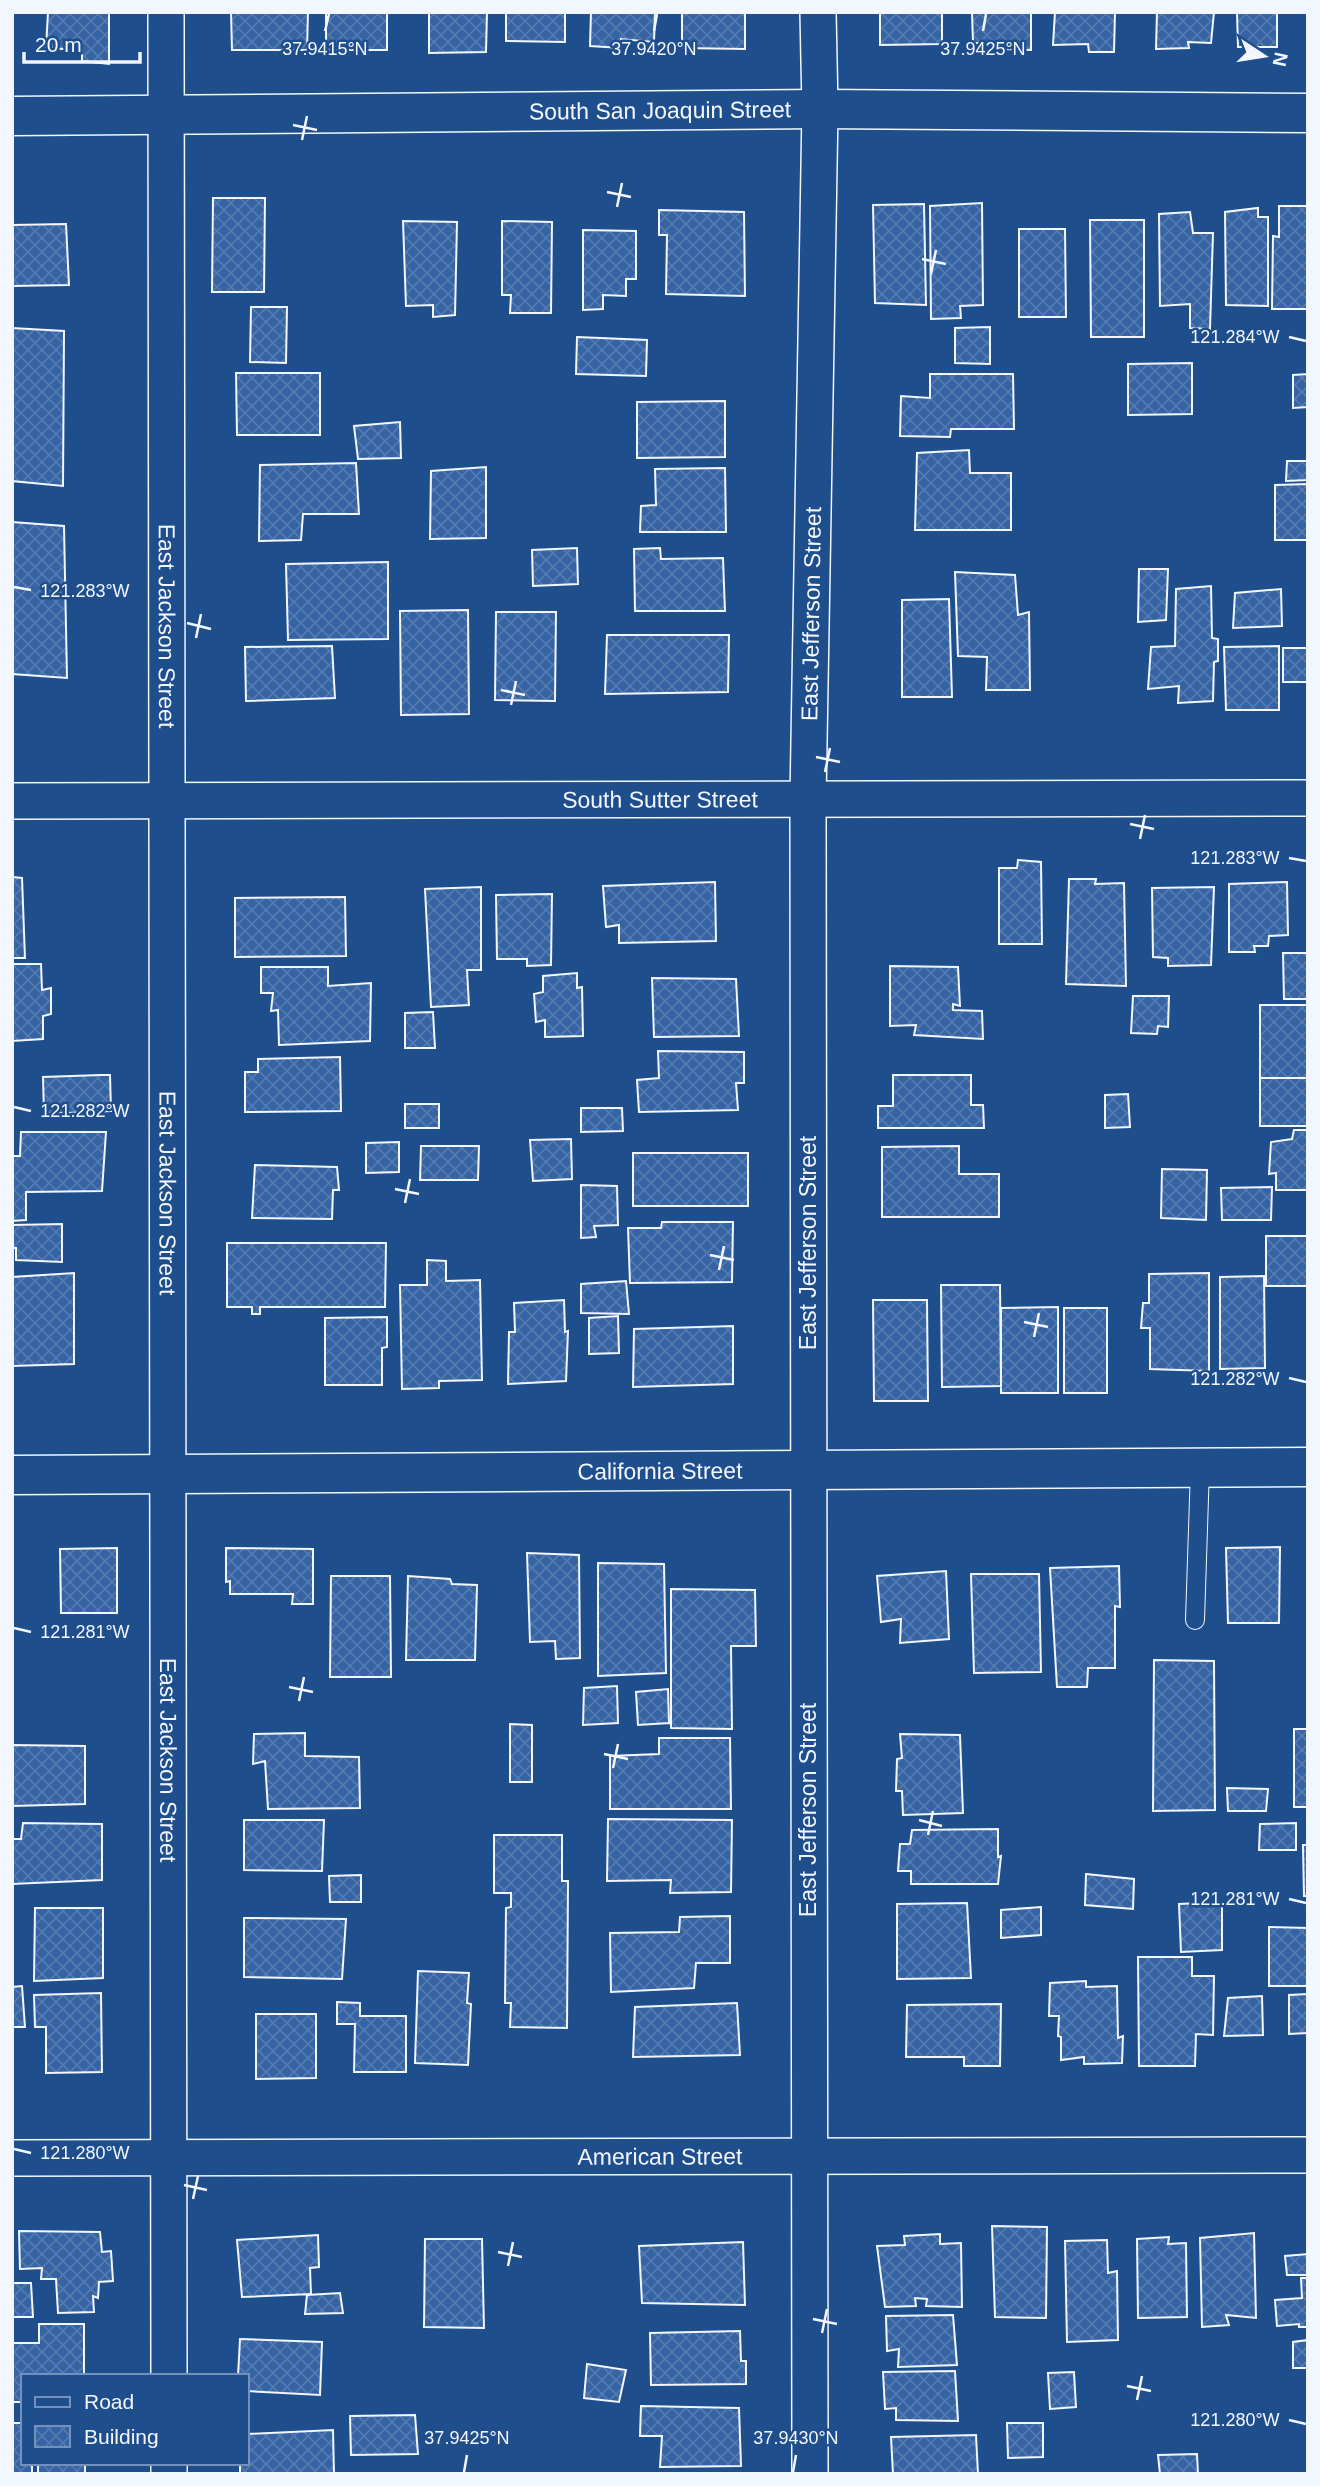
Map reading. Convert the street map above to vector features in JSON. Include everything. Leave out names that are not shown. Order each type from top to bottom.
[{"type":"street","name":"East Jackson Street","points":[[166,12],[169,2374]]},
{"type":"street","name":"East Jefferson Street","points":[[810,2474],[808,799],[820,109],[818,12]]},
{"type":"street","name":"South San Joaquin Street","points":[[12,116],[820,109],[1308,113]]},
{"type":"street","name":"South Sutter Street","points":[[12,801],[1308,798]]},
{"type":"street","name":"California Street","points":[[12,1475],[1308,1467]]},
{"type":"street","name":"American Street","points":[[12,2158],[1308,2155]]},
{"type":"lane","points":[[1195,1620],[1200,1468]]},
{"type":"building","points":[[48,12],[109,12],[109,64],[82,61],[82,50],[46,48]]},
{"type":"building","points":[[231,12],[308,12],[307,50],[232,50]]},
{"type":"building","points":[[326,12],[387,12],[387,50],[326,50]]},
{"type":"building","points":[[429,12],[487,12],[486,52],[429,53]]},
{"type":"building","points":[[506,12],[565,12],[565,42],[506,41]]},
{"type":"building","points":[[591,12],[655,12],[654,42],[621,39],[621,48],[590,46]]},
{"type":"building","points":[[682,12],[745,12],[745,49],[682,48]]},
{"type":"building","points":[[880,12],[942,12],[942,44],[880,45]]},
{"type":"building","points":[[972,12],[1031,12],[1031,50],[1001,49],[1002,43],[973,43]]},
{"type":"building","points":[[1055,12],[1115,12],[1114,52],[1089,52],[1088,44],[1053,45]]},
{"type":"building","points":[[1157,12],[1214,12],[1211,43],[1188,42],[1189,48],[1156,49]]},
{"type":"building","points":[[1237,12],[1277,12],[1277,47],[1238,47]]},
{"type":"building","points":[[213,198],[265,198],[264,292],[212,292]]},
{"type":"building","points":[[982,203],[983,305],[960,306],[961,318],[931,319],[930,206]]},
{"type":"building","points":[[924,204],[926,305],[875,303],[873,205]]},
{"type":"building","points":[[1279,206],[1308,206],[1308,309],[1272,309],[1273,236],[1279,237]]},
{"type":"building","points":[[1258,208],[1258,217],[1268,217],[1268,306],[1226,305],[1225,212]]},
{"type":"building","points":[[659,210],[744,212],[745,296],[666,294],[667,235],[659,235]]},
{"type":"building","points":[[1190,212],[1193,233],[1213,233],[1210,329],[1190,328],[1190,304],[1160,306],[1159,214]]},
{"type":"building","points":[[1090,220],[1144,220],[1144,337],[1091,337]]},
{"type":"building","points":[[403,221],[457,222],[455,315],[433,317],[433,305],[406,306]]},
{"type":"building","points":[[502,221],[552,222],[551,313],[510,313],[511,295],[502,295]]},
{"type":"building","points":[[66,224],[69,285],[12,286],[12,225]]},
{"type":"building","points":[[1019,229],[1065,229],[1066,317],[1019,317]]},
{"type":"building","points":[[583,230],[636,231],[636,279],[626,279],[626,296],[603,295],[603,309],[583,310]]},
{"type":"building","points":[[251,307],[287,307],[286,363],[250,362]]},
{"type":"building","points":[[990,327],[990,364],[955,363],[955,328]]},
{"type":"building","points":[[12,328],[64,331],[63,486],[12,481]]},
{"type":"building","points":[[577,337],[647,340],[646,376],[576,374]]},
{"type":"building","points":[[1192,363],[1192,414],[1128,415],[1128,364]]},
{"type":"building","points":[[236,373],[320,373],[320,435],[237,435]]},
{"type":"building","points":[[930,374],[1013,374],[1014,429],[951,429],[950,437],[900,436],[901,396],[930,398]]},
{"type":"building","points":[[1308,374],[1308,407],[1293,408],[1293,375]]},
{"type":"building","points":[[725,401],[725,457],[637,458],[637,402]]},
{"type":"building","points":[[400,422],[401,458],[358,459],[354,426]]},
{"type":"building","points":[[969,450],[970,473],[1011,473],[1011,530],[915,530],[917,453]]},
{"type":"building","points":[[1287,461],[1308,461],[1308,480],[1286,481]]},
{"type":"building","points":[[356,463],[359,514],[303,514],[301,540],[259,541],[260,465]]},
{"type":"building","points":[[486,467],[486,538],[430,539],[431,471]]},
{"type":"building","points":[[725,468],[726,532],[640,532],[641,506],[656,505],[655,469]]},
{"type":"building","points":[[1308,484],[1308,540],[1275,540],[1275,485]]},
{"type":"building","points":[[12,522],[64,526],[67,678],[12,674]]},
{"type":"building","points":[[577,548],[578,584],[533,586],[532,550]]},
{"type":"building","points":[[660,548],[661,559],[723,558],[725,611],[635,611],[634,549]]},
{"type":"building","points":[[388,562],[388,639],[288,640],[286,564]]},
{"type":"building","points":[[1139,569],[1168,569],[1166,620],[1138,622]]},
{"type":"building","points":[[955,572],[1015,575],[1018,615],[1029,612],[1030,690],[986,690],[987,657],[958,656]]},
{"type":"building","points":[[1211,586],[1212,638],[1218,639],[1218,661],[1214,662],[1213,701],[1178,703],[1179,686],[1148,689],[1151,647],[1175,646],[1176,589]]},
{"type":"building","points":[[1281,589],[1282,626],[1233,628],[1235,593]]},
{"type":"building","points":[[949,599],[952,697],[902,697],[902,600]]},
{"type":"building","points":[[468,610],[469,714],[401,715],[400,611]]},
{"type":"building","points":[[496,612],[556,612],[555,701],[495,700]]},
{"type":"building","points":[[607,635],[729,635],[728,692],[605,694]]},
{"type":"building","points":[[332,646],[335,698],[246,701],[245,647]]},
{"type":"building","points":[[1279,646],[1279,710],[1226,710],[1224,647]]},
{"type":"building","points":[[1283,648],[1308,648],[1308,682],[1283,682]]},
{"type":"building","points":[[1018,860],[1041,862],[1042,944],[999,944],[999,868],[1017,868]]},
{"type":"building","points":[[12,877],[22,878],[25,958],[12,958]]},
{"type":"building","points":[[1069,879],[1096,879],[1095,884],[1124,883],[1126,986],[1066,984]]},
{"type":"building","points":[[715,882],[716,941],[619,943],[619,925],[606,927],[603,886]]},
{"type":"building","points":[[1287,882],[1288,935],[1269,936],[1268,946],[1254,946],[1255,952],[1229,952],[1229,884]]},
{"type":"building","points":[[481,887],[481,970],[467,970],[469,1005],[431,1007],[425,889]]},
{"type":"building","points":[[1214,887],[1211,965],[1168,966],[1168,958],[1153,957],[1152,888]]},
{"type":"building","points":[[552,894],[551,965],[527,966],[527,959],[497,959],[496,895]]},
{"type":"building","points":[[345,897],[346,956],[235,957],[235,898]]},
{"type":"building","points":[[1283,953],[1308,953],[1308,999],[1284,999]]},
{"type":"building","points":[[12,964],[41,964],[42,990],[51,988],[51,1014],[43,1016],[43,1039],[12,1041]]},
{"type":"building","points":[[890,966],[958,967],[960,1006],[953,1004],[953,1010],[982,1011],[983,1039],[914,1035],[916,1025],[890,1026]]},
{"type":"building","points":[[261,967],[328,967],[328,986],[371,983],[370,1041],[279,1045],[278,1010],[271,1011],[273,993],[261,993]]},
{"type":"building","points":[[577,973],[577,988],[582,987],[583,1036],[545,1037],[545,1020],[536,1022],[534,994],[543,992],[543,976]]},
{"type":"building","points":[[652,978],[736,979],[739,1036],[654,1037]]},
{"type":"building","points":[[1133,996],[1169,996],[1168,1027],[1158,1026],[1157,1034],[1131,1033]]},
{"type":"building","points":[[1260,1005],[1308,1005],[1308,1078],[1260,1078]]},
{"type":"building","points":[[433,1012],[435,1048],[405,1048],[405,1013]]},
{"type":"building","points":[[658,1051],[744,1052],[744,1083],[736,1083],[738,1110],[639,1112],[637,1080],[659,1078]]},
{"type":"building","points":[[340,1057],[341,1111],[245,1112],[245,1072],[258,1072],[258,1059]]},
{"type":"building","points":[[110,1075],[111,1111],[44,1114],[43,1077]]},
{"type":"building","points":[[893,1075],[971,1075],[971,1105],[983,1105],[984,1128],[878,1128],[878,1106],[893,1106]]},
{"type":"building","points":[[1260,1078],[1308,1078],[1308,1126],[1260,1126]]},
{"type":"building","points":[[1128,1094],[1130,1127],[1105,1128],[1105,1095]]},
{"type":"building","points":[[405,1104],[439,1104],[439,1128],[405,1128]]},
{"type":"building","points":[[581,1108],[622,1108],[623,1131],[581,1132]]},
{"type":"building","points":[[1294,1130],[1308,1130],[1308,1190],[1276,1190],[1276,1173],[1269,1174],[1271,1142],[1292,1139]]},
{"type":"building","points":[[21,1132],[106,1132],[102,1191],[26,1192],[26,1220],[12,1221],[12,1156],[20,1156]]},
{"type":"building","points":[[571,1139],[572,1179],[533,1181],[530,1140]]},
{"type":"building","points":[[399,1142],[399,1172],[366,1173],[366,1143]]},
{"type":"building","points":[[421,1146],[479,1146],[478,1180],[420,1180]]},
{"type":"building","points":[[959,1146],[959,1174],[999,1174],[999,1217],[882,1217],[882,1147]]},
{"type":"building","points":[[633,1153],[748,1153],[748,1206],[633,1206]]},
{"type":"building","points":[[255,1165],[337,1167],[339,1190],[333,1190],[332,1219],[252,1218]]},
{"type":"building","points":[[1162,1169],[1207,1170],[1206,1220],[1161,1218]]},
{"type":"building","points":[[581,1185],[617,1186],[618,1225],[594,1226],[596,1237],[581,1238]]},
{"type":"building","points":[[1272,1187],[1271,1220],[1222,1220],[1221,1188]]},
{"type":"building","points":[[662,1222],[733,1222],[732,1282],[630,1283],[628,1228],[661,1228]]},
{"type":"building","points":[[62,1224],[62,1262],[16,1260],[16,1248],[12,1248],[12,1225]]},
{"type":"building","points":[[1266,1236],[1308,1236],[1308,1286],[1266,1286]]},
{"type":"building","points":[[227,1243],[386,1243],[385,1307],[260,1307],[260,1314],[252,1314],[252,1307],[227,1307]]},
{"type":"building","points":[[427,1260],[446,1261],[446,1281],[480,1280],[482,1380],[439,1381],[439,1388],[402,1389],[400,1285],[427,1285]]},
{"type":"building","points":[[74,1273],[74,1364],[12,1366],[12,1277]]},
{"type":"building","points":[[1209,1273],[1209,1371],[1150,1369],[1150,1328],[1141,1328],[1143,1303],[1149,1303],[1149,1274]]},
{"type":"building","points":[[1264,1276],[1265,1368],[1220,1369],[1220,1277]]},
{"type":"building","points":[[626,1281],[629,1314],[581,1313],[581,1284]]},
{"type":"building","points":[[941,1285],[1000,1285],[1001,1386],[942,1387]]},
{"type":"building","points":[[564,1300],[565,1332],[568,1331],[566,1381],[508,1384],[509,1332],[515,1332],[514,1303]]},
{"type":"building","points":[[873,1300],[927,1300],[928,1401],[874,1401]]},
{"type":"building","points":[[1058,1307],[1058,1393],[1001,1393],[1001,1308]]},
{"type":"building","points":[[1064,1308],[1107,1308],[1107,1393],[1064,1393]]},
{"type":"building","points":[[618,1316],[619,1353],[589,1354],[589,1318]]},
{"type":"building","points":[[387,1317],[387,1347],[382,1348],[382,1385],[325,1385],[325,1318]]},
{"type":"building","points":[[733,1326],[733,1384],[633,1387],[634,1329]]},
{"type":"building","points":[[1280,1547],[1279,1623],[1228,1623],[1226,1548]]},
{"type":"building","points":[[117,1548],[117,1613],[61,1613],[60,1549]]},
{"type":"building","points":[[226,1548],[313,1549],[313,1604],[292,1604],[293,1594],[230,1594],[230,1581],[226,1582]]},
{"type":"building","points":[[527,1553],[579,1555],[580,1658],[556,1659],[555,1641],[530,1642]]},
{"type":"building","points":[[598,1563],[664,1564],[666,1673],[598,1676]]},
{"type":"building","points":[[1119,1566],[1120,1607],[1115,1606],[1115,1668],[1088,1668],[1087,1687],[1057,1687],[1050,1568]]},
{"type":"building","points":[[946,1571],[949,1639],[900,1643],[901,1619],[881,1622],[877,1576]]},
{"type":"building","points":[[971,1574],[1039,1574],[1041,1672],[974,1673]]},
{"type":"building","points":[[331,1576],[390,1576],[391,1677],[330,1677]]},
{"type":"building","points":[[408,1576],[450,1579],[452,1584],[477,1585],[475,1660],[406,1660]]},
{"type":"building","points":[[671,1589],[755,1590],[756,1646],[731,1646],[732,1729],[671,1728]]},
{"type":"building","points":[[1154,1660],[1214,1661],[1215,1810],[1153,1811]]},
{"type":"building","points":[[617,1686],[618,1723],[583,1725],[584,1688]]},
{"type":"building","points":[[668,1689],[669,1723],[638,1725],[636,1692]]},
{"type":"building","points":[[510,1724],[532,1725],[532,1782],[510,1782]]},
{"type":"building","points":[[1294,1729],[1308,1729],[1308,1807],[1294,1807]]},
{"type":"building","points":[[305,1733],[305,1756],[359,1757],[360,1808],[268,1809],[265,1761],[253,1764],[254,1734]]},
{"type":"building","points":[[900,1734],[960,1735],[963,1813],[903,1815],[902,1791],[896,1791],[897,1759],[902,1758]]},
{"type":"building","points":[[659,1738],[730,1738],[731,1809],[610,1809],[610,1756],[659,1754]]},
{"type":"building","points":[[12,1745],[85,1746],[85,1804],[12,1806]]},
{"type":"building","points":[[1227,1788],[1268,1789],[1266,1811],[1228,1811]]},
{"type":"building","points":[[608,1819],[732,1820],[731,1892],[670,1893],[671,1880],[607,1881]]},
{"type":"building","points":[[244,1820],[324,1820],[322,1871],[244,1870]]},
{"type":"building","points":[[23,1823],[102,1824],[102,1880],[12,1884],[12,1839],[21,1839]]},
{"type":"building","points":[[1296,1823],[1296,1850],[1259,1850],[1260,1824]]},
{"type":"building","points":[[998,1829],[998,1857],[1001,1856],[998,1884],[911,1884],[911,1871],[898,1871],[900,1844],[910,1844],[912,1830]]},
{"type":"building","points":[[494,1835],[562,1835],[562,1881],[568,1881],[567,2028],[510,2027],[511,2003],[505,2003],[506,1908],[511,1907],[511,1893],[494,1893]]},
{"type":"building","points":[[1303,1845],[1308,1845],[1308,1896],[1304,1896]]},
{"type":"building","points":[[1086,1874],[1134,1879],[1133,1909],[1085,1905]]},
{"type":"building","points":[[361,1875],[361,1902],[330,1902],[329,1876]]},
{"type":"building","points":[[1222,1902],[1222,1950],[1181,1952],[1179,1904]]},
{"type":"building","points":[[967,1903],[971,1978],[897,1979],[897,1904]]},
{"type":"building","points":[[1041,1907],[1041,1935],[1001,1938],[1001,1910]]},
{"type":"building","points":[[35,1908],[103,1908],[103,1978],[34,1981]]},
{"type":"building","points":[[730,1916],[730,1963],[696,1963],[694,1988],[611,1992],[610,1933],[679,1932],[680,1917]]},
{"type":"building","points":[[244,1918],[346,1919],[342,1979],[244,1977]]},
{"type":"building","points":[[1269,1927],[1308,1928],[1308,1986],[1269,1986]]},
{"type":"building","points":[[1138,1957],[1192,1957],[1192,1976],[1214,1976],[1213,2035],[1196,2034],[1195,2066],[1139,2066]]},
{"type":"building","points":[[418,1971],[469,1973],[467,2003],[471,2004],[468,2065],[415,2063]]},
{"type":"building","points":[[1086,1981],[1086,1987],[1117,1986],[1118,2038],[1123,2036],[1122,2063],[1084,2064],[1084,2057],[1061,2060],[1059,2016],[1049,2016],[1050,1983]]},
{"type":"building","points":[[22,1986],[25,2027],[12,2027],[12,1987]]},
{"type":"building","points":[[101,1993],[102,2072],[46,2073],[46,2027],[35,2027],[34,1995]]},
{"type":"building","points":[[1308,1994],[1308,2033],[1289,2034],[1289,1995]]},
{"type":"building","points":[[1262,1996],[1263,2035],[1224,2036],[1228,1998]]},
{"type":"building","points":[[337,2002],[360,2003],[360,2016],[406,2016],[406,2072],[354,2072],[355,2024],[337,2024]]},
{"type":"building","points":[[737,2003],[740,2055],[633,2057],[635,2007]]},
{"type":"building","points":[[1001,2004],[1000,2066],[964,2066],[964,2057],[906,2057],[907,2005]]},
{"type":"building","points":[[256,2014],[316,2014],[316,2078],[256,2079]]},
{"type":"building","points":[[992,2226],[1047,2227],[1046,2318],[995,2317]]},
{"type":"building","points":[[19,2231],[100,2232],[102,2252],[111,2251],[113,2281],[99,2282],[98,2298],[93,2296],[94,2312],[58,2313],[56,2279],[41,2279],[42,2268],[20,2269]]},
{"type":"building","points":[[1254,2233],[1256,2318],[1226,2315],[1229,2325],[1202,2327],[1200,2238]]},
{"type":"building","points":[[940,2234],[940,2244],[961,2243],[962,2307],[926,2306],[927,2299],[915,2298],[916,2306],[885,2307],[877,2246],[905,2245],[904,2236]]},
{"type":"building","points":[[318,2235],[319,2267],[310,2268],[311,2294],[242,2297],[237,2240]]},
{"type":"building","points":[[1169,2237],[1168,2244],[1186,2243],[1187,2317],[1138,2318],[1137,2239]]},
{"type":"building","points":[[425,2239],[482,2239],[484,2328],[424,2327]]},
{"type":"building","points":[[1107,2240],[1108,2273],[1117,2271],[1118,2340],[1067,2342],[1065,2241]]},
{"type":"building","points":[[743,2242],[745,2305],[642,2303],[639,2246]]},
{"type":"building","points":[[1308,2254],[1308,2275],[1287,2275],[1285,2256]]},
{"type":"building","points":[[1301,2278],[1308,2278],[1308,2327],[1299,2327],[1299,2324],[1277,2326],[1275,2300],[1302,2298]]},
{"type":"building","points":[[12,2283],[31,2283],[33,2317],[12,2317]]},
{"type":"building","points":[[340,2293],[343,2313],[305,2314],[307,2295]]},
{"type":"building","points":[[953,2315],[957,2365],[898,2367],[899,2349],[887,2351],[886,2316]]},
{"type":"building","points":[[39,2324],[84,2324],[84,2374],[21,2374],[21,2402],[12,2402],[12,2343],[39,2343]]},
{"type":"building","points":[[740,2331],[741,2361],[746,2361],[746,2384],[651,2385],[650,2333]]},
{"type":"building","points":[[240,2339],[322,2342],[320,2395],[248,2391],[248,2374],[238,2374]]},
{"type":"building","points":[[1308,2340],[1308,2368],[1293,2368],[1293,2342]]},
{"type":"building","points":[[587,2364],[626,2370],[619,2402],[584,2398]]},
{"type":"building","points":[[955,2371],[958,2421],[896,2420],[896,2408],[885,2409],[883,2372]]},
{"type":"building","points":[[1074,2372],[1076,2407],[1050,2409],[1048,2373]]},
{"type":"building","points":[[641,2406],[739,2408],[741,2466],[660,2467],[662,2436],[640,2436]]},
{"type":"building","points":[[415,2415],[418,2454],[351,2455],[350,2416]]},
{"type":"building","points":[[12,2423],[21,2423],[21,2465],[32,2465],[32,2474],[12,2474]]},
{"type":"building","points":[[1007,2423],[1043,2423],[1043,2457],[1008,2458]]},
{"type":"building","points":[[333,2430],[334,2474],[240,2474],[240,2465],[248,2465],[248,2434]]},
{"type":"building","points":[[976,2435],[978,2474],[893,2474],[891,2437]]},
{"type":"building","points":[[1197,2454],[1198,2474],[1160,2474],[1158,2455]]},
{"type":"building","points":[[38,2465],[85,2465],[85,2474],[38,2474]]}]
